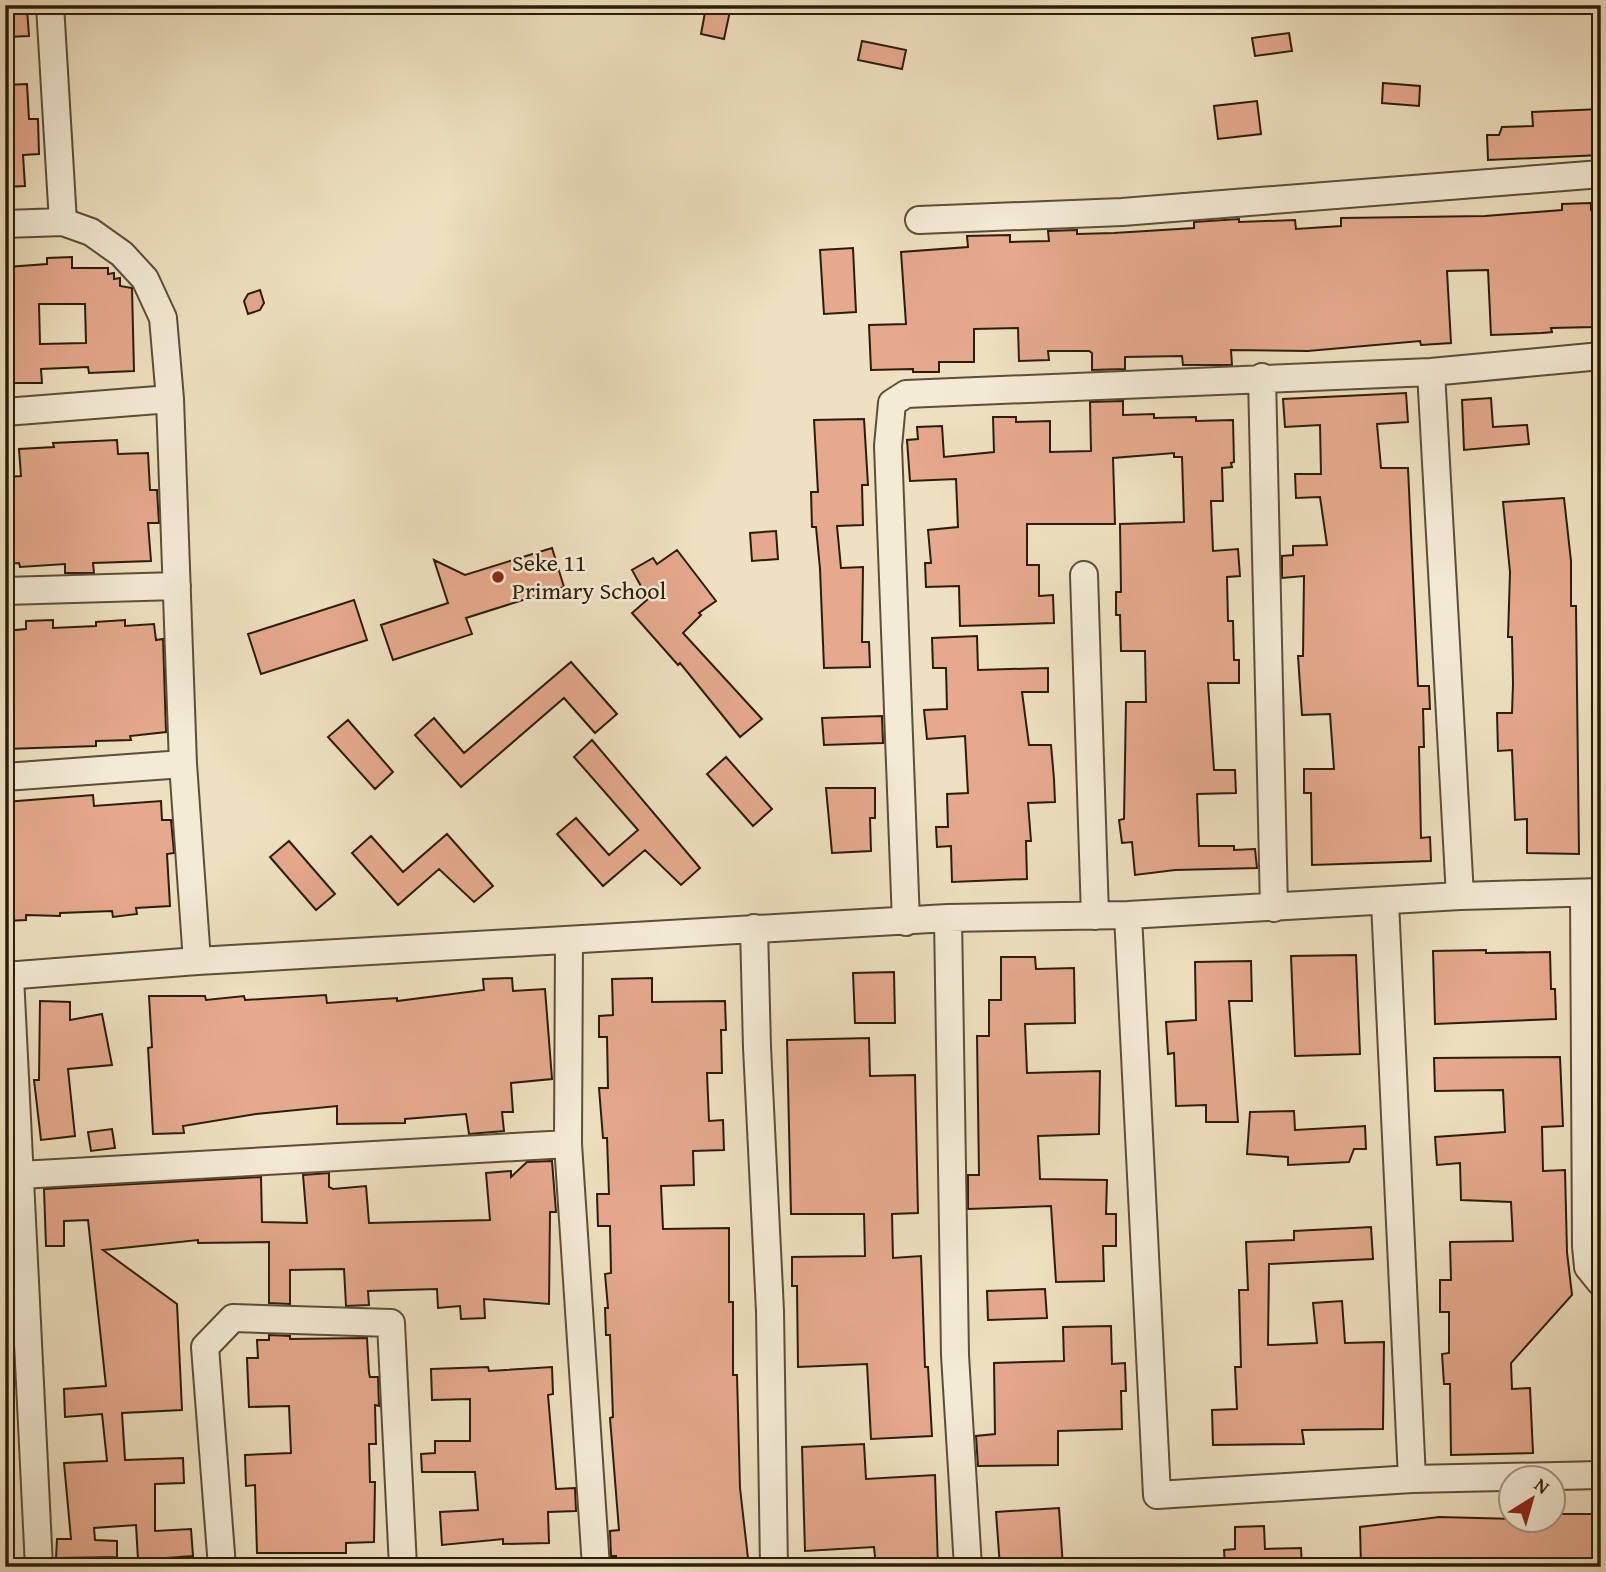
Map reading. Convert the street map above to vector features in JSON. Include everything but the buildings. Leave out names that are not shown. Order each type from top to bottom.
[{"type":"street","points":[[50,5],[63,222]]},
{"type":"street","points":[[919,219],[1122,212],[1601,174]]},
{"type":"street","points":[[5,224],[63,222],[91,232],[122,254],[145,279],[163,318],[170,399],[183,764],[197,961]]},
{"type":"street","points":[[906,922],[887,446],[892,404],[906,394],[1431,372],[1601,356]]},
{"type":"street","points":[[1431,372],[1460,896]]},
{"type":"street","points":[[1262,377],[1274,908]]},
{"type":"street","points":[[5,412],[170,399]]},
{"type":"street","points":[[1084,575],[1095,916]]},
{"type":"street","points":[[5,591],[177,586]]},
{"type":"street","points":[[5,777],[183,764]]},
{"type":"street","points":[[39,1567],[8,976],[197,961],[754,928],[948,918],[1128,915],[1460,896],[1593,892],[1586,1246],[1588,1267],[1601,1283]]},
{"type":"street","points":[[1385,901],[1412,1479]]},
{"type":"street","points":[[1128,915],[1157,1495],[1412,1479],[1601,1475]]},
{"type":"street","points":[[948,918],[955,1355],[968,1567]]},
{"type":"street","points":[[754,928],[770,1311],[774,1567]]},
{"type":"street","points":[[569,941],[568,1144],[596,1566],[586,1567]]},
{"type":"street","points":[[20,1175],[568,1144]]},
{"type":"street","points":[[222,1567],[205,1347],[233,1318],[391,1323],[403,1567]]},
{"type":"place","name":"Seke 11 Primary School","points":[[498,577]]}]
